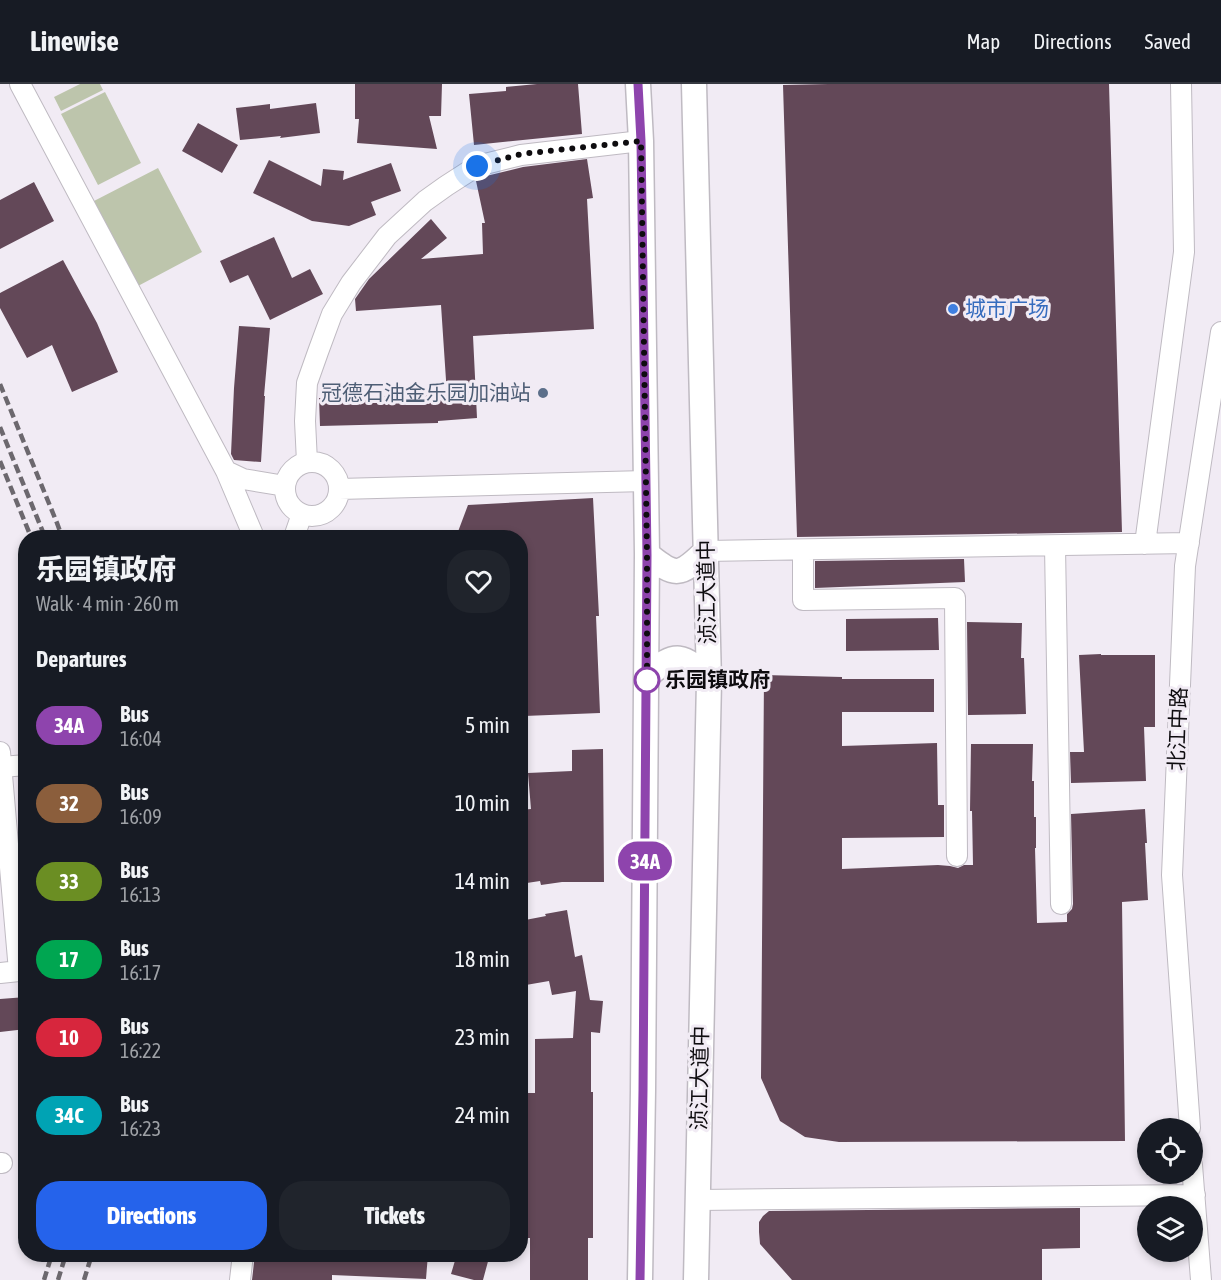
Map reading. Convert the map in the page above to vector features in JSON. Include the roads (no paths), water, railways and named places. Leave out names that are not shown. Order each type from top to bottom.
[{"type":"main road","points":[[638,84],[641,141],[647,555],[640,1280]]},
{"type":"main road","name":"浈江大道中","points":[[694,84],[709,681],[696,1280]]},
{"type":"main road","points":[[647,555],[668,570],[678,571],[688,567],[706,551]]},
{"type":"main road","points":[[647,676],[665,662],[677,658],[689,661],[709,681]]},
{"type":"street","points":[[20,84],[226,471],[251,530]]},
{"type":"street","points":[[1145,544],[1184,252],[1180,84]]},
{"type":"street","points":[[307,462],[305,421],[307,383],[314,362],[332,314],[351,283],[387,236],[439,191],[477,166],[521,154],[641,141]]},
{"type":"street","name":"北江中路","points":[[1189,1118],[1172,875],[1185,566],[1221,332]]},
{"type":"street","points":[[307,462],[326,465],[333,471],[339,489],[333,505],[318,515],[302,514],[288,503],[285,495],[286,478],[298,465],[307,462]]},
{"type":"street","points":[[226,471],[243,479],[285,486]]},
{"type":"street","points":[[339,489],[646,482]]},
{"type":"street","points":[[296,530],[302,514]]},
{"type":"street","points":[[706,551],[1189,543]]},
{"type":"street","points":[[1055,546],[1061,904]]},
{"type":"street","points":[[803,550],[803,600],[955,598],[957,856]]},
{"type":"street","points":[[18,763],[1,760],[18,959]]},
{"type":"street","points":[[0,973],[18,971]]},
{"type":"street","points":[[1194,1184],[1201,1280]]},
{"type":"street","points":[[698,1200],[1195,1195]]},
{"type":"street","points":[[240,1280],[242,1262]]},
{"type":"railway","points":[[0,384],[60,530]]},
{"type":"railway","points":[[0,427],[42,530]]},
{"type":"railway","points":[[0,461],[28,530]]},
{"type":"railway","points":[[44,1280],[50,1262]]},
{"type":"railway","points":[[58,1280],[64,1262]]},
{"type":"railway","points":[[84,1280],[90,1262]]},
{"type":"place","name":"城市广场","points":[[953,309]]},
{"type":"place","name":"冠德石油金乐园加油站","points":[[543,393]]},
{"type":"place","name":"乐园镇政府","points":[[647,680]]}]
